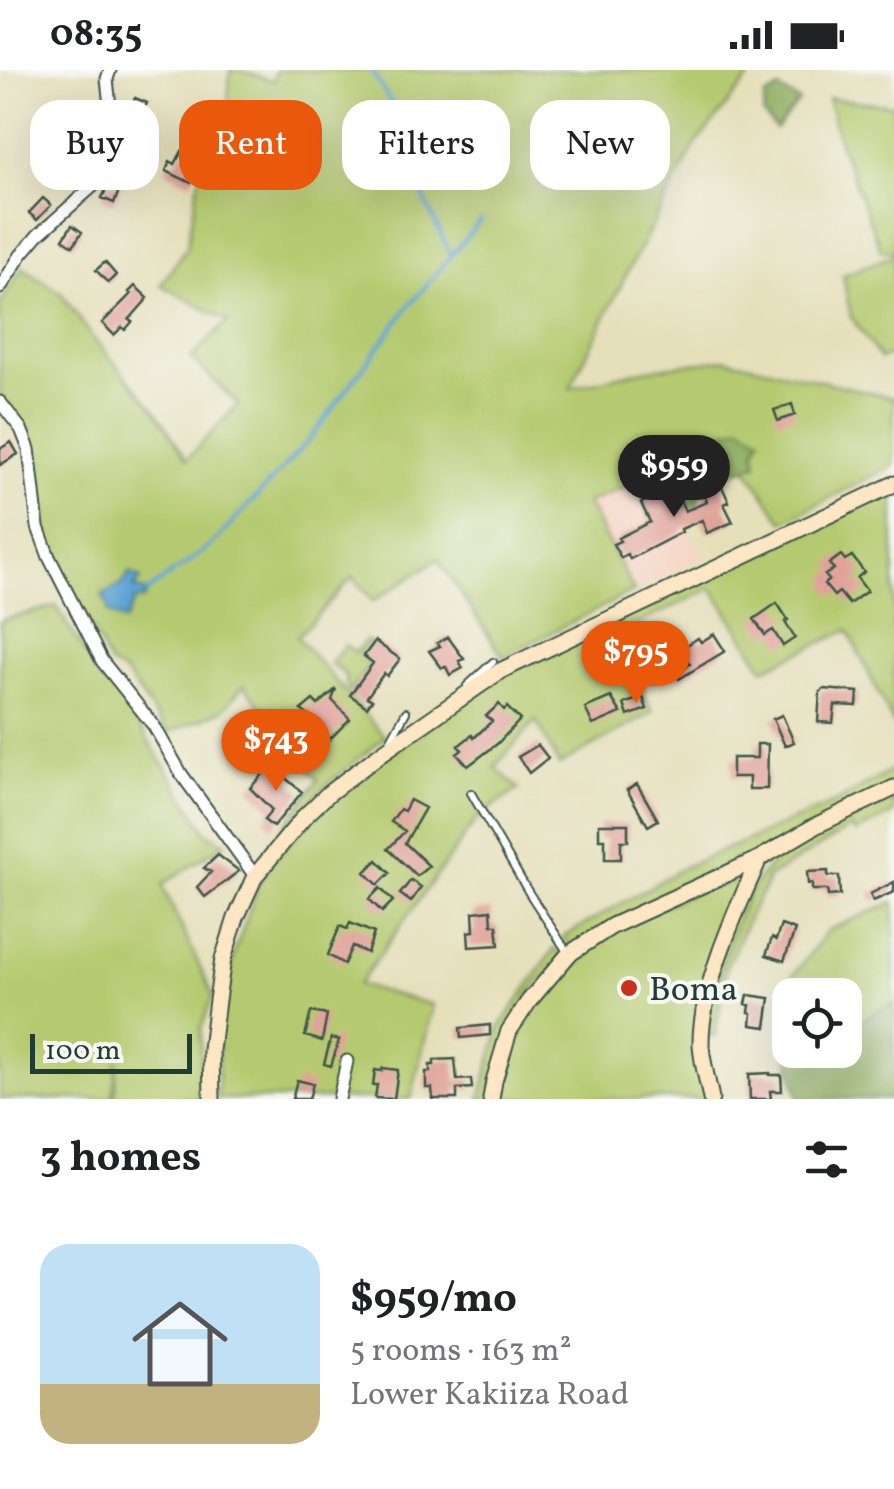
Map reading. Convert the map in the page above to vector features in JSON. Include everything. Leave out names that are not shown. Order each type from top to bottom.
[{"type":"main road","points":[[212,1099],[212,1050],[223,959],[236,918],[255,876],[304,816],[383,752],[500,671],[894,484]]},
{"type":"main road","points":[[491,1099],[509,1031],[569,954],[612,926],[760,859],[894,788]]},
{"type":"main road","points":[[711,1099],[701,1050],[702,1024],[714,972],[760,859]]},
{"type":"street","points":[[0,288],[38,235],[100,180],[114,142],[107,79],[110,70]]},
{"type":"street","points":[[0,402],[21,428],[28,449],[36,514],[49,557],[102,661],[154,726],[182,774],[255,876]]},
{"type":"street","points":[[339,1099],[347,1061]]},
{"type":"lane","points":[[449,706],[493,662]]},
{"type":"lane","points":[[383,752],[406,712]]},
{"type":"lane","points":[[471,793],[569,954]]},
{"type":"shaded area","points":[[651,474],[704,557],[634,591],[586,503]]},
{"type":"green space","points":[[230,70],[273,81],[276,70],[755,70],[695,145],[570,388],[643,370],[726,359],[894,398],[894,465],[783,522],[729,443],[587,503],[634,591],[503,657],[438,559],[373,601],[353,577],[297,637],[385,737],[322,789],[262,857],[318,780],[244,685],[223,710],[168,733],[126,674],[110,665],[47,538],[38,458],[21,419],[0,396],[0,304],[22,267],[61,293],[93,338],[154,408],[187,459],[238,404],[191,358],[228,321],[161,285],[187,247],[197,190],[322,190],[322,100],[228,100]]},
{"type":"green space","points":[[779,89],[799,101],[776,129],[763,114],[765,97]]},
{"type":"green space","points":[[828,98],[894,105],[894,252],[881,250],[839,142]]},
{"type":"green space","points":[[894,255],[894,353],[881,359],[851,317],[843,275]]},
{"type":"green space","points":[[741,426],[761,438],[755,450],[757,464],[696,483],[699,505],[685,508],[671,485],[650,493],[623,464],[623,453],[660,436],[703,438]]},
{"type":"green space","points":[[894,488],[894,726],[848,630],[764,669],[712,588],[615,635],[653,712],[559,765],[536,720],[495,767],[519,789],[479,816],[358,985],[433,1005],[411,1099],[218,1099],[221,1013],[236,948],[260,881],[275,857],[332,799],[376,761],[513,669]]},
{"type":"green space","points":[[56,606],[100,678],[124,702],[207,833],[225,843],[162,885],[213,995],[201,1029],[199,1099],[115,1099],[117,1059],[112,1099],[0,1099],[0,621]]},
{"type":"green space","points":[[367,640],[371,643],[360,655],[370,664],[350,691],[345,675],[331,663],[345,645],[355,652]]},
{"type":"green space","points":[[894,769],[894,786],[572,951],[563,937],[686,866],[839,801]]},
{"type":"green space","points":[[894,799],[894,813],[855,833],[851,827],[766,879],[768,882],[727,966],[714,1037],[704,1036],[737,921],[767,869],[809,840]]},
{"type":"green space","name":"Boma","points":[[755,870],[701,1024],[712,1099],[495,1099],[513,1034],[531,1004],[609,930],[698,890],[733,882]]},
{"type":"green space","points":[[894,902],[894,1099],[799,1099],[791,1068],[862,1068],[862,978],[791,978],[828,930]]},
{"type":"green space","points":[[554,949],[563,956],[529,994],[488,1099],[480,1099],[500,1027]]},
{"type":"green space","points":[[894,1002],[894,1099],[799,1099],[791,1068],[862,1068],[862,1020]]},
{"type":"water","points":[[130,573],[141,579],[134,588],[147,592],[143,600],[135,600],[125,621],[108,613],[102,596],[123,583]]},
{"type":"building","points":[[179,157],[179,177],[166,171],[170,161],[175,164]]},
{"type":"building","points":[[106,190],[119,190],[114,203],[102,198]]},
{"type":"building","points":[[43,198],[51,205],[37,220],[29,213]]},
{"type":"building","points":[[72,225],[82,232],[73,246],[63,239]]},
{"type":"building","points":[[105,262],[116,275],[108,283],[96,270]]},
{"type":"building","points":[[135,286],[148,298],[125,330],[122,327],[114,335],[102,323]]},
{"type":"building","points":[[792,404],[795,415],[778,421],[774,410]]},
{"type":"building","points":[[11,442],[18,454],[0,465],[0,449]]},
{"type":"building","points":[[720,482],[733,522],[707,533],[702,520],[630,559],[627,554],[621,558],[613,544],[650,522],[641,503],[675,490],[685,511],[707,502],[702,490]]},
{"type":"building","points":[[841,555],[845,560],[852,556],[864,572],[857,578],[867,591],[849,604],[839,592],[834,596],[824,584],[829,580],[825,575],[834,569],[829,564]]},
{"type":"building","points":[[777,603],[795,638],[783,646],[773,630],[765,635],[754,619]]},
{"type":"building","points":[[714,634],[725,651],[679,679],[677,675],[690,664],[681,649]]},
{"type":"building","points":[[448,637],[464,659],[459,661],[463,668],[450,675],[429,651]]},
{"type":"building","points":[[375,641],[400,659],[367,697],[372,700],[367,707],[350,695],[373,663],[364,656]]},
{"type":"building","points":[[336,689],[332,700],[350,719],[321,748],[297,724],[309,716],[301,710],[313,700],[318,705]]},
{"type":"building","points":[[820,692],[858,692],[857,706],[835,705],[833,723],[818,722]]},
{"type":"building","points":[[611,697],[621,713],[593,725],[585,708]]},
{"type":"building","points":[[643,697],[647,709],[628,716],[624,704]]},
{"type":"building","points":[[499,704],[520,720],[468,766],[457,754],[462,750],[458,746],[472,735],[474,738],[492,721],[486,716]]},
{"type":"building","points":[[782,715],[794,742],[785,746],[773,719]]},
{"type":"building","points":[[757,744],[768,744],[767,789],[749,789],[749,777],[732,777],[732,758],[757,758]]},
{"type":"building","points":[[538,745],[548,758],[529,773],[518,757]]},
{"type":"building","points":[[271,766],[302,792],[273,827],[264,820],[272,810],[250,788]]},
{"type":"building","points":[[637,784],[658,820],[648,826],[627,790]]},
{"type":"building","points":[[410,800],[425,808],[405,843],[429,866],[417,876],[388,849],[405,831],[391,822]]},
{"type":"building","points":[[599,824],[628,824],[628,841],[621,841],[621,859],[605,859],[605,839],[599,839]]},
{"type":"building","points":[[218,855],[239,871],[205,897],[197,887],[211,872],[204,868]]},
{"type":"building","points":[[377,860],[390,873],[378,885],[365,872]]},
{"type":"building","points":[[828,871],[828,876],[839,876],[840,895],[828,896],[827,890],[812,890],[812,883],[808,884],[807,872]]},
{"type":"building","points":[[411,880],[421,887],[411,902],[400,894]]},
{"type":"building","points":[[894,882],[894,892],[873,901],[870,894]]},
{"type":"building","points":[[380,888],[393,901],[382,912],[369,899]]},
{"type":"building","points":[[491,910],[499,945],[469,947],[468,932],[474,931],[473,912]]},
{"type":"building","points":[[350,923],[374,933],[367,953],[352,946],[344,964],[328,955],[340,926],[347,929]]},
{"type":"building","points":[[781,925],[795,930],[784,961],[766,955]]},
{"type":"building","points":[[748,995],[770,998],[766,1027],[751,1025]]},
{"type":"building","points":[[311,1012],[327,1015],[322,1041],[305,1036]]},
{"type":"building","points":[[490,1025],[490,1035],[461,1038],[460,1028]]},
{"type":"building","points":[[331,1038],[339,1040],[331,1066],[324,1064]]},
{"type":"building","points":[[455,1059],[457,1080],[471,1079],[472,1088],[457,1089],[457,1099],[433,1099],[432,1088],[426,1088],[426,1072],[430,1072],[434,1060]]},
{"type":"building","points":[[375,1070],[398,1070],[394,1099],[375,1098]]},
{"type":"building","points":[[749,1074],[781,1075],[782,1091],[770,1091],[771,1099],[750,1099]]},
{"type":"building","points":[[297,1080],[313,1084],[309,1099],[292,1099]]},
{"type":"waterway","points":[[371,70],[393,106],[423,196],[451,256]]},
{"type":"waterway","points":[[147,592],[212,545],[310,439],[409,306],[481,220]]},
{"type":"place","name":"Boma","points":[[629,988]]}]
